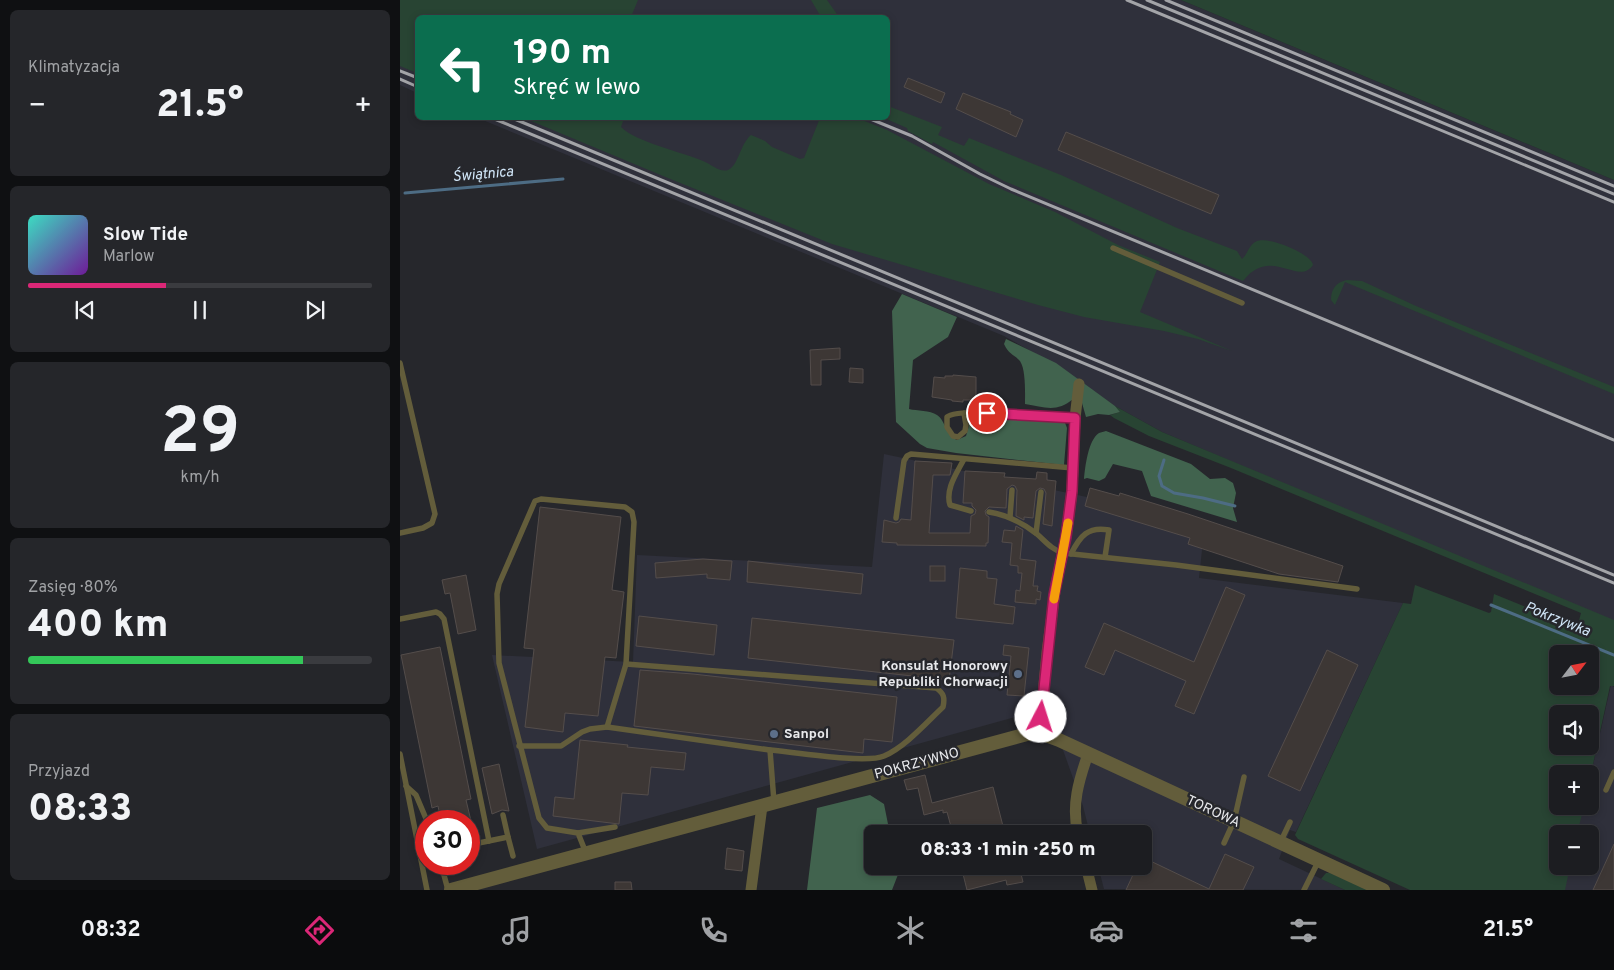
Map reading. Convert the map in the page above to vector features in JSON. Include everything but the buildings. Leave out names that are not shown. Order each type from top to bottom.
[{"type":"street","points":[[1043,734],[1041,717],[1047,646],[1056,584],[1067,553],[1075,418],[1079,384]]},
{"type":"street","name":"POKRZYWNO","points":[[450,890],[1027,734],[1043,734]]},
{"type":"street","name":"TOROWA","points":[[1043,734],[1382,890]]},
{"type":"street","points":[[1076,825],[1074,804],[1088,754]]},
{"type":"street","points":[[752,890],[768,804]]},
{"type":"street","points":[[1088,875],[1092,890]]},
{"type":"lane","points":[[1113,248],[1242,303]]},
{"type":"lane","points":[[400,362],[435,514],[432,523],[423,528],[400,533]]},
{"type":"lane","points":[[964,413],[966,431],[958,437],[953,436],[947,427],[947,418],[951,414],[964,413],[1028,414],[1075,418]]},
{"type":"lane","points":[[896,518],[904,461],[911,454],[1073,468]]},
{"type":"lane","points":[[964,459],[950,485],[948,500],[950,506],[971,511]]},
{"type":"lane","points":[[1010,517],[1012,490]]},
{"type":"lane","points":[[1036,533],[1041,492]]},
{"type":"lane","points":[[607,727],[626,664],[634,522],[632,512],[625,507],[541,499],[535,501],[499,584],[497,594],[499,664],[519,746],[542,824],[547,828],[578,834],[614,827]]},
{"type":"lane","points":[[989,512],[1010,517],[1036,533],[1050,547],[1067,553],[1176,565],[1357,589]]},
{"type":"lane","points":[[1067,553],[1086,533],[1097,528],[1109,530],[1105,557]]},
{"type":"lane","points":[[400,619],[436,612],[444,619],[489,841]]},
{"type":"lane","points":[[519,746],[561,746],[590,729],[607,727],[770,750],[875,758],[884,756],[900,746],[943,708],[945,700],[942,692],[936,688],[626,664]]},
{"type":"lane","points":[[768,804],[770,750]]},
{"type":"lane","points":[[400,754],[427,890]]},
{"type":"lane","points":[[1606,790],[1614,772]]},
{"type":"lane","points":[[1224,843],[1234,821],[1244,777]]},
{"type":"lane","points":[[406,786],[416,795],[422,810]]},
{"type":"lane","points":[[503,815],[513,856]]},
{"type":"lane","points":[[1280,843],[1290,822]]},
{"type":"lane","points":[[578,834],[586,853]]},
{"type":"lane","points":[[480,843],[508,837]]},
{"type":"lane","points":[[1304,890],[1319,860]]},
{"type":"lane","points":[[445,875],[450,890]]},
{"type":"shaded area","points":[[400,0],[1181,0],[1614,180],[1614,623],[1162,432],[1115,406],[1045,359],[1004,336],[483,120],[890,120],[890,15],[415,15],[415,92],[400,85]]},
{"type":"shaded area","points":[[884,454],[1205,522],[1199,578],[1403,603],[1296,832],[1290,830],[1279,859],[1345,890],[1104,889],[1100,875],[1152,875],[1152,825],[1088,825],[1063,750],[1052,707],[537,849],[492,655],[633,662],[637,555],[872,567]]},
{"type":"shaded area","points":[[1611,685],[1614,687],[1614,890],[1560,890],[1564,875],[1599,875],[1599,825],[1578,825],[1581,815],[1599,815],[1599,765],[1593,765],[1595,755],[1599,755],[1599,738]]},
{"type":"green space","points":[[400,0],[638,0],[632,15],[415,15],[415,72],[400,66]]},
{"type":"green space","points":[[811,0],[827,0],[838,15],[820,15]]},
{"type":"green space","points":[[1181,0],[1614,0],[1614,180]]},
{"type":"green space","points":[[890,107],[942,127],[938,135],[964,146],[969,138],[1061,175],[1177,228],[1237,251],[1242,259],[1252,244],[1263,240],[1279,243],[1298,251],[1311,261],[1313,265],[1307,271],[1300,272],[1264,266],[1253,271],[1243,281],[1004,181],[933,142],[932,144],[908,131],[907,128],[889,120]]},
{"type":"green space","points":[[529,120],[623,120],[621,127],[637,137],[706,162],[725,171],[735,164],[744,144],[751,135],[765,141],[772,147],[800,159],[804,158],[819,120],[862,120],[887,130],[989,184],[1055,212],[1118,245],[1160,262],[1140,312],[1232,351],[1198,339],[1084,317],[1038,305],[832,244]]},
{"type":"green space","points":[[1347,280],[1362,281],[1416,306],[1614,387],[1614,394],[1345,282],[1335,305],[1331,300],[1333,289],[1340,282]]},
{"type":"green space","points":[[902,294],[957,317],[948,337],[913,360],[909,409],[934,413],[940,418],[950,435],[957,440],[966,436],[971,419],[979,416],[1064,420],[1067,428],[1064,465],[927,448],[896,422],[892,311]]},
{"type":"green space","points":[[1006,339],[1056,363],[1115,406],[1120,412],[1086,417],[1082,403],[1073,399],[1056,408],[1025,404],[1025,382],[1022,365],[1006,348],[1004,344]]},
{"type":"green space","points":[[1115,406],[1162,432],[1614,620],[1614,686],[1610,686],[1599,737],[1599,705],[1549,705],[1549,755],[1595,755],[1593,765],[1549,765],[1549,815],[1582,815],[1579,825],[1549,825],[1549,875],[1568,875],[1565,890],[1410,890],[1298,839],[1295,835],[1403,603],[1411,604],[1415,585],[1489,613],[1491,612],[1494,594],[1577,628],[1581,613],[1149,436],[1110,415],[1120,412]]},
{"type":"green space","points":[[1106,431],[1191,464],[1210,479],[1225,478],[1233,483],[1236,493],[1233,508],[1237,522],[1151,496],[1142,471],[1113,464],[1105,478],[1099,481],[1084,479],[1092,442],[1099,433]]},
{"type":"green space","points":[[870,795],[884,804],[888,825],[864,825],[864,875],[898,875],[892,890],[807,890],[817,808]]},
{"type":"green space","points":[[1326,873],[1370,890],[1345,890],[1321,879]]},
{"type":"waterway","name":"Świątnica","points":[[405,193],[563,179]]},
{"type":"waterway","name":"Pokrzywka","points":[[1164,460],[1159,476],[1162,486],[1174,493],[1235,506]]},
{"type":"waterway","name":"Pokrzywka","points":[[1491,605],[1614,655]]},
{"type":"railway","points":[[1127,0],[1614,202]]},
{"type":"railway","points":[[1147,0],[1614,194]]},
{"type":"railway","points":[[1166,0],[1614,186]]},
{"type":"railway","points":[[400,71],[415,77]]},
{"type":"railway","points":[[400,79],[415,86]]},
{"type":"railway","points":[[497,120],[1614,583]]},
{"type":"railway","points":[[517,120],[1614,575]]},
{"type":"railway","points":[[873,120],[912,136],[1011,189],[1614,440]]},
{"type":"slow traffic","points":[[1054,599],[1068,523]]},
{"type":"place","name":"Konsulat Honorowy Republiki Chorwacji","points":[[1018,674]]},
{"type":"place","name":"Sanpol","points":[[774,734]]},
{"type":"route","points":[[987,413],[1037,414],[1075,418],[1072,491],[1066,537],[1054,595],[1041,717]]}]
